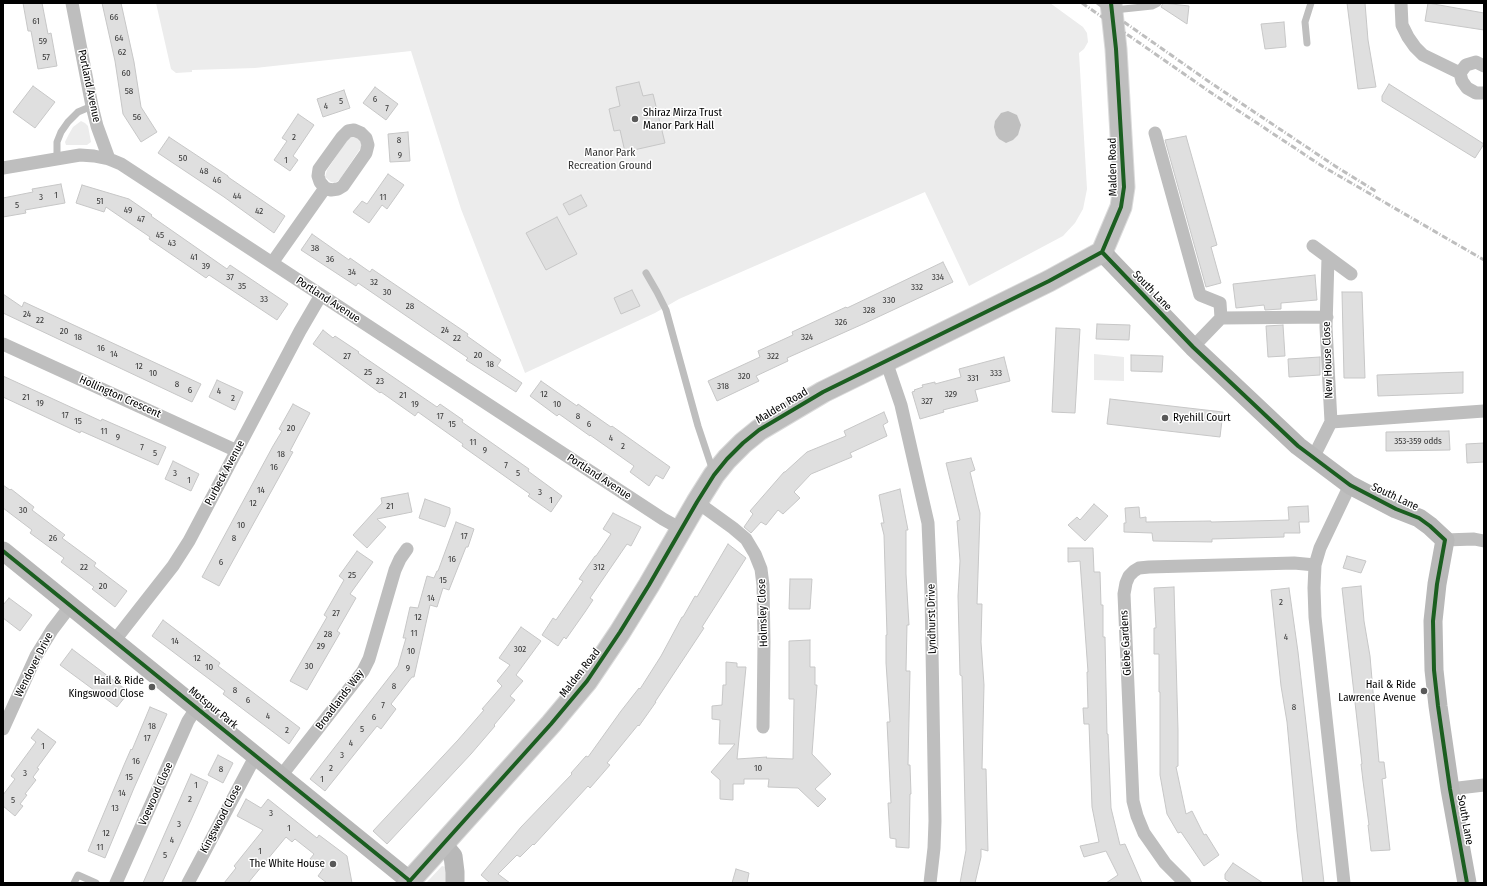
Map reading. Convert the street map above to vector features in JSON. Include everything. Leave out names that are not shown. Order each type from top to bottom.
[{"type":"main road","name":"Malden Road","points":[[409,882],[587,681],[624,625],[714,475],[743,443],[759,430],[823,392],[1049,281],[1102,252],[1121,207],[1124,188],[1116,49],[1111,7]]},
{"type":"street","name":"Portland Avenue","points":[[72,3],[92,106],[97,126],[109,159],[122,164],[136,173],[663,520],[681,529]]},
{"type":"street","points":[[1401,3],[1402,25],[1408,37],[1415,46],[1423,55],[1460,73]]},
{"type":"street","points":[[1460,73],[1466,65],[1476,62],[1484,66]]},
{"type":"street","points":[[1460,73],[1462,81],[1467,88],[1476,93],[1484,93]]},
{"type":"street","points":[[354,130],[361,133],[366,138],[368,145],[366,153],[343,186],[338,189],[331,190],[325,188],[320,182],[318,176],[319,169],[348,131],[354,130]]},
{"type":"street","points":[[1155,134],[1200,295],[1220,303],[1221,318]]},
{"type":"street","points":[[3,168],[80,155],[109,159]]},
{"type":"street","points":[[272,263],[325,188]]},
{"type":"street","points":[[1313,246],[1351,274]]},
{"type":"street","name":"South Lane","points":[[1102,252],[1193,347],[1292,441],[1350,485],[1396,509],[1418,518],[1430,526],[1445,540],[1436,584],[1432,621],[1433,646],[1438,706],[1450,789],[1467,883]]},
{"type":"street","name":"New House Close","points":[[1313,458],[1331,422],[1327,317],[1328,258]]},
{"type":"street","name":"Purbeck Avenue","points":[[115,640],[181,554],[300,331],[321,295]]},
{"type":"street","points":[[1193,347],[1221,318],[1327,317]]},
{"type":"street","name":"Hollington Crescent","points":[[3,344],[237,451]]},
{"type":"street","name":"Lyndhurst Drive","points":[[886,361],[901,405],[928,524],[932,600],[935,821],[930,883]]},
{"type":"street","points":[[1331,422],[1484,411]]},
{"type":"street","points":[[1344,883],[1315,617],[1314,588],[1315,565],[1320,548],[1350,485]]},
{"type":"street","name":"Holmsley Close","points":[[697,502],[733,528],[746,540],[755,554],[761,569],[763,585],[764,642],[763,728]]},
{"type":"street","points":[[1445,540],[1474,539],[1484,541]]},
{"type":"street","name":"Broadlands Way","points":[[281,776],[363,671],[369,659],[395,570],[400,558],[407,549]]},
{"type":"street","name":"Motspur Park","points":[[3,551],[115,640],[409,882]]},
{"type":"street","name":"Glebe Gardens","points":[[1185,883],[1165,863],[1144,833],[1133,801],[1124,594],[1126,583],[1134,571],[1140,568],[1149,567],[1294,563],[1315,565]]},
{"type":"street","name":"Wendover Drive","points":[[3,728],[36,656],[52,630],[71,605]]},
{"type":"street","name":"Voewood Close","points":[[116,883],[188,721],[197,707]]},
{"type":"street","name":"Kingswood Close","points":[[188,883],[256,755]]},
{"type":"street","points":[[1450,789],[1484,785]]},
{"type":"street","points":[[443,844],[452,856],[455,872],[455,883]]},
{"type":"lane","points":[[1111,7],[1152,6],[1158,3]]},
{"type":"lane","points":[[1307,42],[1304,22],[1311,3]]},
{"type":"lane","points":[[57,158],[57,142],[61,132],[78,112],[92,106]]},
{"type":"lane","points":[[646,273],[666,310],[698,426],[714,475]]},
{"type":"lane","points":[[74,883],[78,875],[96,883]]},
{"type":"green space","name":"Manor Park Recreation Ground","points":[[156,3],[1050,3],[1083,27],[1087,33],[1088,42],[1084,49],[1079,53],[1087,189],[1083,209],[1075,223],[1063,236],[969,286],[925,192],[679,299],[655,313],[525,373],[461,209],[411,51],[255,68],[192,70],[192,72],[176,73],[171,69]]},
{"type":"green space","points":[[81,121],[88,126],[91,142],[87,145],[66,145],[65,142],[73,127]]},
{"type":"green space","points":[[352,136],[360,139],[362,145],[340,179],[335,183],[331,182],[325,177],[327,170],[347,140]]},
{"type":"green space","points":[[1094,354],[1124,357],[1124,381],[1094,380]]},
{"type":"green space","points":[[442,866],[446,867],[450,883],[426,883]]},
{"type":"shaded area","points":[[1008,111],[1017,115],[1021,125],[1018,135],[1013,140],[1006,143],[999,139],[996,135],[994,127],[995,121],[1001,113]]},
{"type":"building","points":[[23,3],[42,3],[48,34],[51,33],[57,66],[38,69],[31,31],[28,31]]},
{"type":"building","points":[[102,3],[121,3],[134,62],[141,107],[157,132],[141,142],[123,114],[115,61]]},
{"type":"building","points":[[1163,3],[1189,6],[1187,24],[1161,7]]},
{"type":"building","points":[[1347,3],[1365,3],[1368,40],[1376,87],[1358,89]]},
{"type":"building","points":[[1428,3],[1484,13],[1484,30],[1425,21]]},
{"type":"building","points":[[1284,22],[1286,47],[1265,49],[1261,24]]},
{"type":"building","name":"Shiraz Mirza Trust Manor Park Hall","points":[[639,82],[643,96],[653,94],[665,143],[625,152],[620,130],[614,131],[609,109],[620,106],[616,87]]},
{"type":"building","points":[[1389,84],[1484,144],[1475,158],[1382,101],[1382,96]]},
{"type":"building","points":[[33,86],[55,102],[35,128],[13,112]]},
{"type":"building","points":[[375,87],[398,104],[386,120],[363,103]]},
{"type":"building","points":[[344,90],[350,108],[323,117],[317,99]]},
{"type":"building","points":[[298,114],[314,125],[293,156],[298,160],[290,171],[274,160],[287,141],[282,138]]},
{"type":"building","points":[[408,132],[410,161],[390,162],[388,134]]},
{"type":"building","points":[[1186,136],[1217,245],[1211,247],[1221,283],[1206,287],[1165,140]]},
{"type":"building","points":[[169,137],[285,216],[274,233],[224,197],[158,153]]},
{"type":"building","points":[[388,174],[404,185],[387,209],[382,205],[369,223],[353,212],[362,201],[367,204]]},
{"type":"building","points":[[61,184],[65,203],[25,210],[26,213],[3,217],[3,198],[33,192],[32,189]]},
{"type":"building","points":[[82,185],[129,199],[227,269],[230,265],[288,304],[277,320],[209,275],[206,278],[106,207],[104,212],[76,203]]},
{"type":"building","points":[[581,195],[587,206],[569,215],[563,204]]},
{"type":"building","points":[[557,217],[577,254],[546,270],[526,233]]},
{"type":"building","points":[[312,234],[349,260],[350,258],[370,272],[372,269],[468,334],[467,336],[501,360],[497,366],[522,383],[516,392],[466,360],[468,358],[358,283],[356,286],[301,250]]},
{"type":"building","points":[[943,262],[953,282],[787,358],[788,361],[756,376],[759,381],[717,401],[708,381],[760,357],[758,351],[793,335],[792,332],[846,307],[847,308]]},
{"type":"building","points":[[1315,275],[1317,300],[1281,303],[1281,309],[1265,310],[1264,305],[1236,308],[1233,284]]},
{"type":"building","points":[[632,290],[640,306],[621,314],[614,298]]},
{"type":"building","points":[[1342,292],[1362,292],[1365,378],[1344,378]]},
{"type":"building","points":[[3,294],[22,307],[24,302],[201,384],[192,402],[3,313]]},
{"type":"building","points":[[1097,324],[1130,325],[1129,340],[1096,339]]},
{"type":"building","points":[[1283,325],[1285,356],[1268,357],[1266,326]]},
{"type":"building","points":[[1056,328],[1080,329],[1075,413],[1052,412]]},
{"type":"building","points":[[323,330],[333,338],[335,336],[359,352],[358,353],[437,407],[440,404],[463,420],[462,422],[529,469],[528,471],[562,496],[551,512],[528,496],[530,494],[462,446],[463,444],[418,412],[415,416],[381,392],[380,393],[313,344]]},
{"type":"building","points":[[1131,355],[1163,356],[1162,372],[1131,371]]},
{"type":"building","points":[[1004,357],[1010,381],[975,390],[978,401],[943,410],[944,412],[920,419],[912,392],[915,391],[914,390],[923,387],[922,385],[935,382],[935,384],[961,377],[959,369]]},
{"type":"building","points":[[1320,357],[1320,375],[1289,377],[1288,359]]},
{"type":"building","points":[[1463,372],[1463,393],[1378,396],[1377,375]]},
{"type":"building","points":[[3,376],[101,421],[102,419],[166,447],[158,465],[81,431],[80,433],[3,397]]},
{"type":"building","points":[[217,380],[243,392],[235,410],[209,397]]},
{"type":"building","points":[[541,381],[577,406],[578,404],[611,427],[612,426],[670,467],[663,479],[656,475],[649,486],[630,472],[634,466],[559,414],[557,416],[530,396]]},
{"type":"building","name":"Ryehill Court","points":[[1110,399],[1223,412],[1220,437],[1107,424]]},
{"type":"building","points":[[293,404],[310,413],[290,451],[293,452],[219,586],[202,577],[282,431],[279,429]]},
{"type":"building","points":[[884,412],[888,422],[883,425],[887,436],[850,453],[852,457],[811,474],[794,492],[800,498],[783,514],[778,510],[766,525],[761,522],[751,533],[744,527],[753,514],[750,511],[784,472],[807,452],[846,436],[844,431]]},
{"type":"building","points":[[1449,431],[1450,450],[1386,451],[1386,432]]},
{"type":"building","points":[[1484,443],[1484,462],[1467,463],[1466,444]]},
{"type":"building","points":[[971,458],[975,470],[970,472],[980,513],[977,604],[982,604],[981,642],[984,685],[982,769],[986,769],[988,851],[981,849],[981,857],[975,883],[960,883],[966,850],[962,676],[960,675],[958,596],[960,561],[957,521],[960,520],[946,463]]},
{"type":"building","points":[[173,461],[199,474],[191,491],[165,479]]},
{"type":"building","points":[[3,485],[10,490],[11,489],[34,507],[32,510],[65,535],[62,538],[96,563],[94,566],[127,591],[115,607],[92,589],[94,587],[61,562],[64,558],[30,533],[32,530],[3,508]]},
{"type":"building","points":[[900,489],[908,530],[906,530],[906,574],[909,625],[907,625],[906,671],[910,671],[908,765],[910,765],[911,794],[909,848],[896,847],[896,839],[890,838],[888,803],[891,803],[887,722],[890,722],[886,663],[887,635],[884,535],[881,523],[884,523],[879,495]]},
{"type":"building","points":[[408,493],[412,512],[377,519],[386,527],[367,548],[353,535],[382,503],[381,498]]},
{"type":"building","points":[[425,499],[450,508],[450,513],[445,527],[419,518]]},
{"type":"building","points":[[1094,504],[1108,516],[1085,541],[1068,525],[1077,517],[1080,520]]},
{"type":"building","points":[[1308,506],[1309,522],[1299,522],[1300,533],[1284,533],[1284,537],[1212,539],[1212,542],[1153,541],[1152,533],[1124,532],[1124,523],[1126,523],[1125,508],[1139,507],[1140,518],[1146,517],[1146,522],[1211,522],[1289,520],[1288,507]]},
{"type":"building","points":[[613,513],[641,527],[631,546],[627,544],[590,598],[593,600],[585,612],[566,639],[564,637],[558,646],[542,635],[553,618],[556,620],[583,581],[579,579],[611,534],[603,529]]},
{"type":"building","points":[[456,522],[474,529],[468,547],[466,547],[449,590],[443,588],[437,607],[430,605],[414,677],[412,677],[391,704],[396,709],[381,729],[377,726],[325,791],[310,779],[398,666],[406,638],[403,638],[410,607],[418,608],[427,576],[434,578],[438,571]]},
{"type":"building","points":[[728,544],[746,558],[702,627],[704,628],[656,702],[639,726],[638,725],[607,763],[610,765],[590,788],[588,786],[534,845],[533,844],[520,857],[517,855],[498,874],[510,883],[490,883],[481,875],[521,827],[572,774],[571,773],[586,756],[588,757],[621,711],[639,688],[640,689],[661,656],[682,617],[695,596],[697,597]]},
{"type":"building","points":[[1068,548],[1093,548],[1094,572],[1100,572],[1101,605],[1103,605],[1103,637],[1105,637],[1107,734],[1111,808],[1120,845],[1125,844],[1142,883],[1106,883],[1118,875],[1106,851],[1084,857],[1080,846],[1099,842],[1092,807],[1089,724],[1084,724],[1083,708],[1088,708],[1088,672],[1080,561],[1068,562]]},
{"type":"building","points":[[357,551],[373,562],[350,594],[356,598],[337,631],[340,633],[307,690],[290,681],[327,617],[324,615],[344,580],[339,576]]},
{"type":"building","points":[[1347,556],[1366,561],[1361,573],[1343,568]]},
{"type":"building","points":[[790,579],[812,579],[810,609],[789,609]]},
{"type":"building","points":[[1361,586],[1364,621],[1370,656],[1379,762],[1384,762],[1386,778],[1382,779],[1390,850],[1371,851],[1361,764],[1342,588]]},
{"type":"building","points":[[1174,587],[1178,730],[1178,766],[1176,767],[1186,814],[1192,811],[1204,835],[1206,834],[1219,855],[1204,866],[1181,832],[1178,833],[1167,814],[1160,775],[1159,654],[1154,654],[1154,628],[1156,628],[1154,588]]},
{"type":"building","points":[[1289,588],[1298,652],[1324,883],[1303,883],[1287,722],[1281,686],[1271,590]]},
{"type":"building","points":[[9,598],[32,615],[20,631],[3,618],[3,605]]},
{"type":"building","points":[[163,620],[220,663],[218,666],[300,728],[289,744],[223,694],[225,691],[152,636]]},
{"type":"building","points":[[521,627],[541,641],[516,675],[523,681],[510,696],[515,700],[471,754],[387,844],[373,831],[458,740],[484,710],[482,709],[502,686],[497,681],[510,665],[499,658]]},
{"type":"building","points":[[810,640],[810,667],[815,667],[815,685],[817,685],[812,754],[831,774],[815,789],[826,799],[818,807],[798,788],[768,787],[769,779],[744,779],[744,784],[733,784],[733,800],[720,799],[720,780],[711,772],[735,744],[719,744],[720,720],[712,719],[712,706],[722,705],[723,685],[726,685],[726,662],[737,663],[737,667],[746,667],[737,759],[767,757],[766,758],[793,759],[794,699],[789,699],[789,641]]},
{"type":"building","points":[[72,649],[129,692],[117,707],[60,665]]},
{"type":"building","points":[[150,707],[167,714],[105,858],[88,851]]},
{"type":"building","points":[[38,729],[56,742],[37,768],[39,769],[33,777],[36,780],[25,794],[27,795],[20,804],[23,806],[15,816],[3,806],[3,795],[15,779],[11,776],[36,742],[31,738]]},
{"type":"building","points":[[218,755],[233,763],[223,783],[208,775]]},
{"type":"building","points":[[191,774],[208,782],[162,883],[143,883]]},
{"type":"building","points":[[246,799],[261,808],[268,799],[317,838],[319,835],[347,856],[352,883],[327,883],[318,876],[323,869],[310,859],[314,854],[295,839],[292,842],[286,837],[248,883],[224,883],[236,868],[234,866],[263,830],[237,816]]},
{"type":"building","points":[[1233,863],[1263,883],[1231,883],[1225,879],[1225,874]]},
{"type":"building","points":[[736,869],[749,873],[747,883],[732,883]]},
{"type":"railway","points":[[1082,3],[1210,92],[1322,166],[1484,260]]},
{"type":"railway","points":[[1097,3],[1208,81],[1335,166],[1377,192]]},
{"type":"cycle path","points":[[408,883],[551,724],[587,681],[649,585],[714,475],[743,443],[759,430],[823,392],[1049,281],[1102,252],[1121,207],[1124,187],[1116,49],[1111,3]]},
{"type":"cycle path","points":[[1102,252],[1193,347],[1298,446],[1350,485],[1396,509],[1419,518],[1445,540]]},
{"type":"cycle path","points":[[1445,540],[1437,584],[1433,621],[1434,670],[1450,789],[1467,883]]},
{"type":"cycle path","points":[[3,551],[410,881]]},
{"type":"place","name":"Shiraz Mirza Trust Manor Park Hall","points":[[635,119]]},
{"type":"place","name":"Ryehill Court","points":[[1165,418]]},
{"type":"place","name":"Hail & Ride Kingswood Close","points":[[152,687]]},
{"type":"place","name":"Hail & Ride Lawrence Avenue","points":[[1424,691]]},
{"type":"place","name":"The White House","points":[[333,864]]}]
